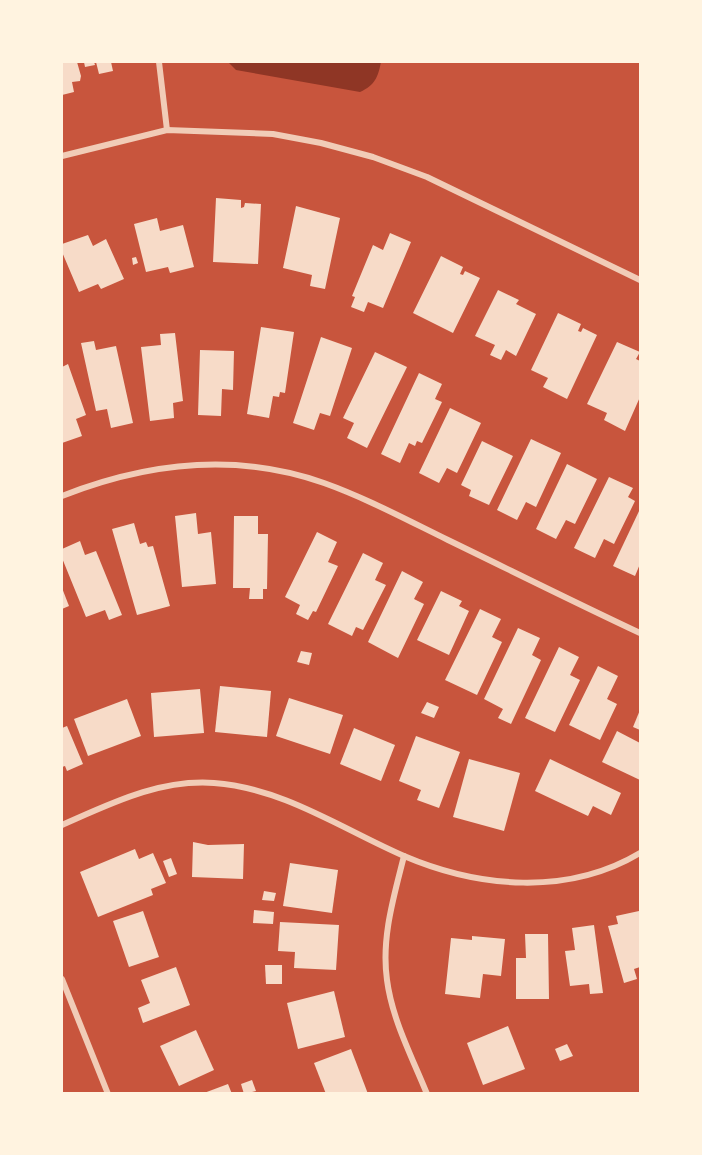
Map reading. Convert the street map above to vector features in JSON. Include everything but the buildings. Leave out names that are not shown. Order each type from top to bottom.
[{"type":"street","points":[[159,62],[167,130]]},
{"type":"street","points":[[62,156],[167,130],[273,134],[373,157],[427,177],[640,280]]},
{"type":"street","points":[[62,496],[99,481],[162,467],[231,464],[296,474],[364,500],[640,633]]},
{"type":"street","points":[[62,825],[139,792],[176,785],[213,783],[277,796],[404,856],[480,880],[547,883],[576,878],[640,853]]},
{"type":"street","points":[[404,856],[389,914],[387,979],[396,1017],[427,1094]]},
{"type":"street","points":[[62,979],[108,1094]]},
{"type":"shaded area","points":[[228,62],[381,62],[375,80],[360,92],[236,70]]}]
